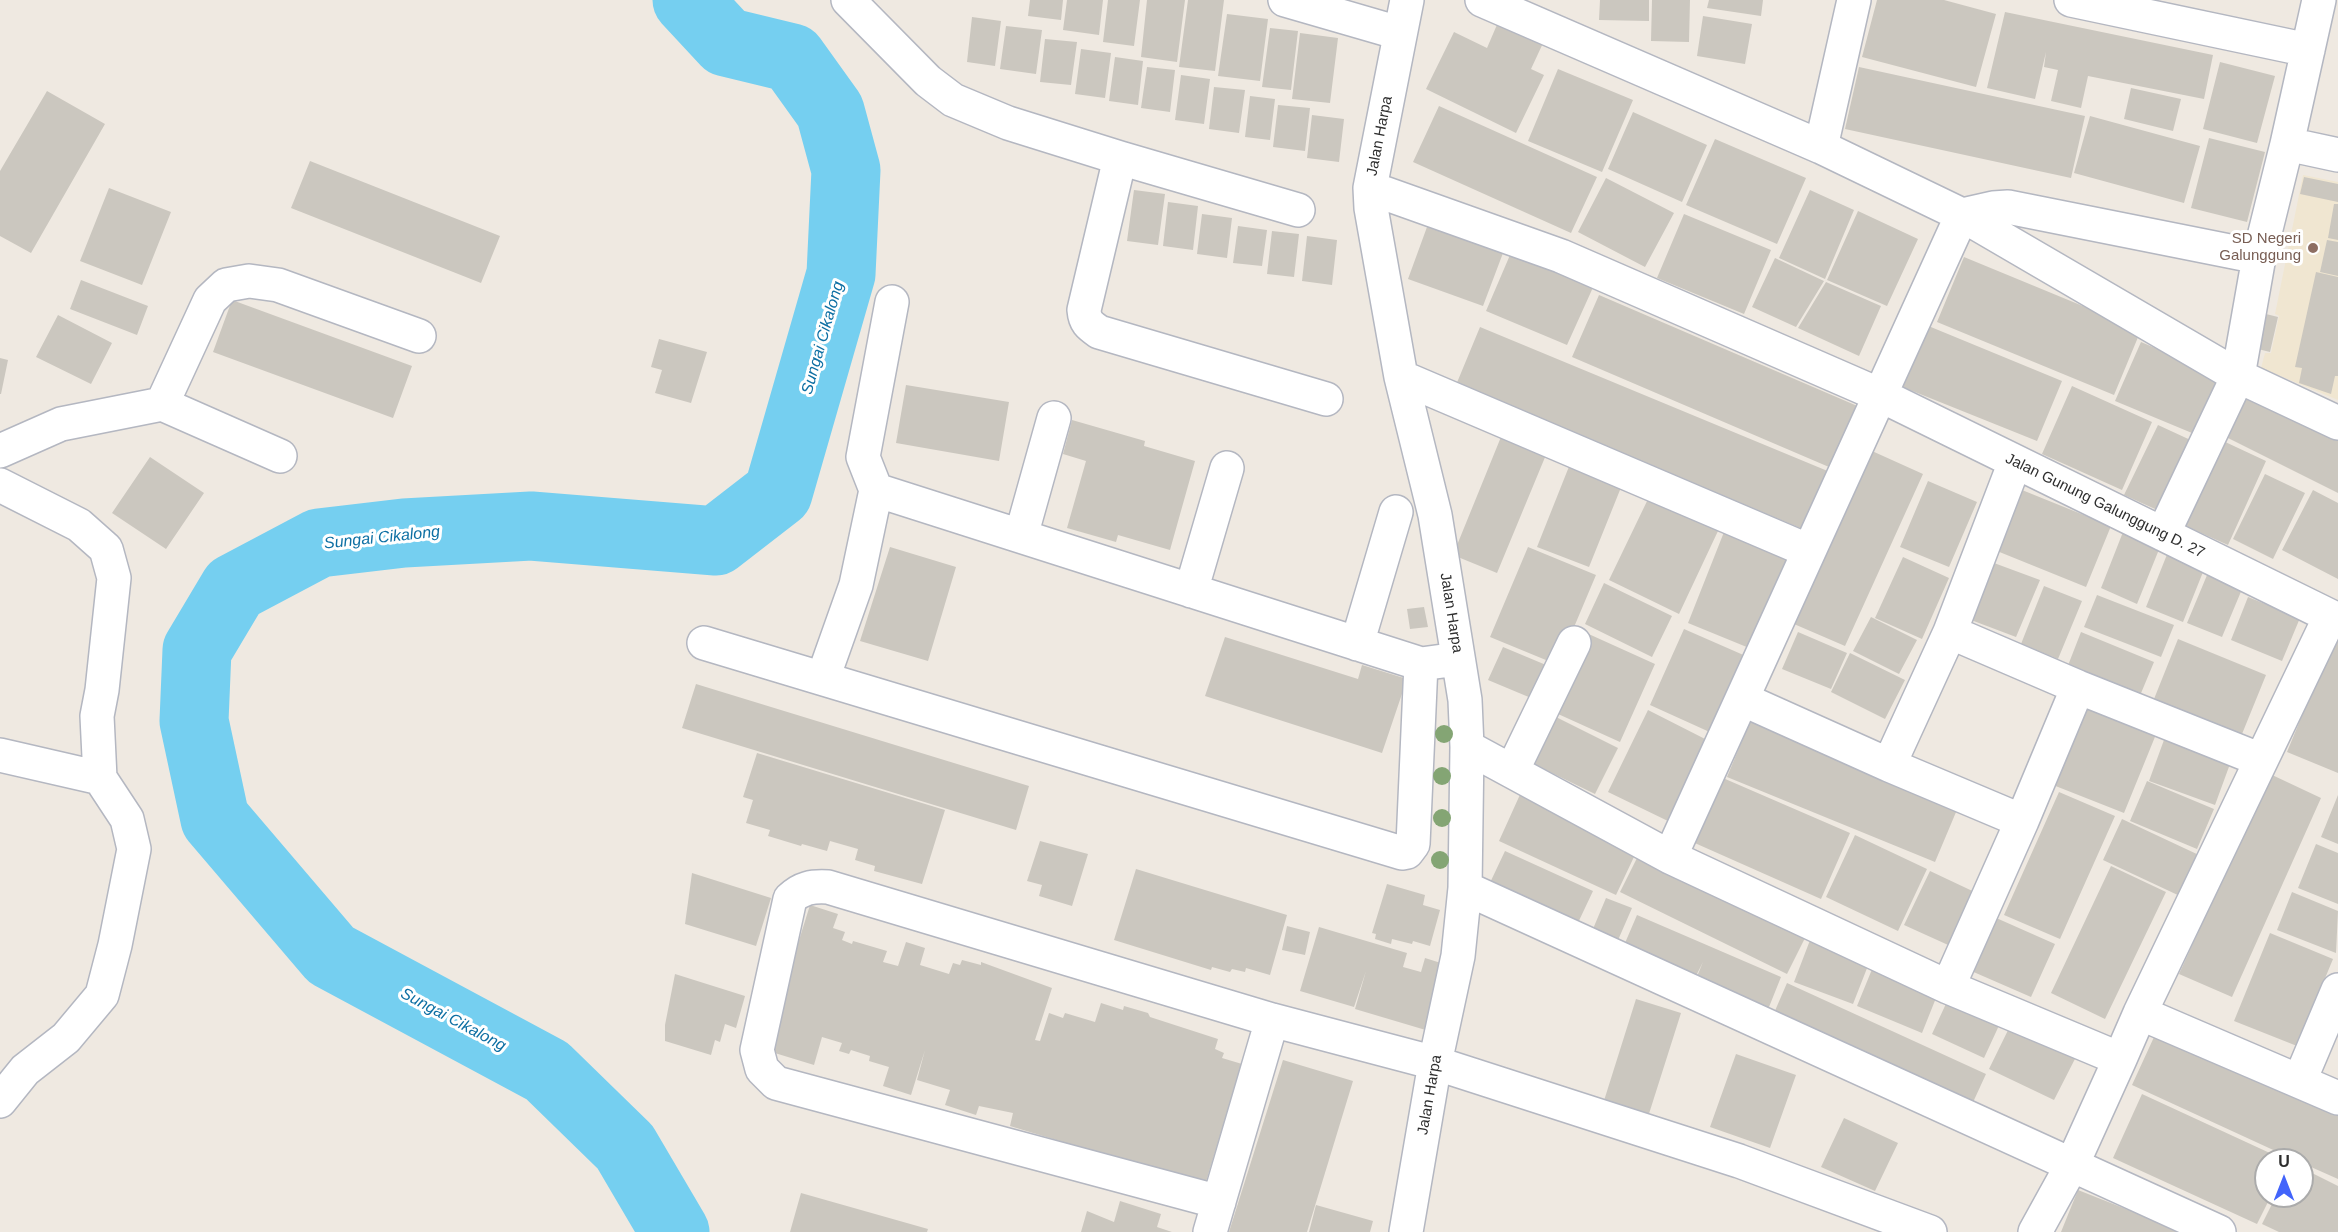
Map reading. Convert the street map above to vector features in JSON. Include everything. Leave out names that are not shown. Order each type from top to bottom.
[{"type":"street","points":[[848,0],[928,81],[953,100],[1008,123],[1298,210]]},
{"type":"street","points":[[1285,0],[1400,33]]},
{"type":"street","name":"Jalan Harpa","points":[[1406,1232],[1435,1063],[1458,956],[1465,888],[1467,747],[1465,700],[1435,515],[1401,377],[1374,231],[1370,189],[1407,0]]},
{"type":"street","points":[[1482,0],[1821,147],[1962,215],[2238,376],[2338,423]]},
{"type":"street","points":[[1821,147],[1854,0]]},
{"type":"street","points":[[2071,0],[2308,50]]},
{"type":"street","points":[[2163,534],[2238,376],[2259,257],[2319,0]]},
{"type":"street","points":[[2287,144],[2338,155]]},
{"type":"street","points":[[1120,158],[1084,310],[1085,320],[1099,332],[1326,399]]},
{"type":"street","name":"Jalan Gunung Galunggung D. 27","points":[[1370,189],[1562,256],[1880,395],[2334,619]]},
{"type":"street","points":[[1962,215],[2008,207],[2259,257]]},
{"type":"street","points":[[1670,856],[1962,215]]},
{"type":"street","points":[[162,404],[210,300],[226,285],[249,281],[278,285],[418,336]]},
{"type":"street","points":[[823,678],[856,585],[876,489],[863,458],[892,303]]},
{"type":"street","points":[[1401,377],[1809,551]]},
{"type":"street","points":[[0,450],[61,424],[162,404],[280,456]]},
{"type":"street","points":[[1021,536],[1054,418]]},
{"type":"street","points":[[1889,765],[1950,632],[2015,462]]},
{"type":"street","points":[[1191,591],[1227,468]]},
{"type":"street","points":[[0,484],[79,525],[106,549],[114,578],[102,690],[96,716],[100,778],[127,819],[134,849],[115,945],[102,995],[66,1038],[25,1070],[0,1101]]},
{"type":"street","points":[[876,489],[1421,664],[1458,658]]},
{"type":"street","points":[[1357,644],[1396,512]]},
{"type":"street","points":[[2035,1232],[2072,1165],[2140,1013],[2261,760],[2334,619]]},
{"type":"street","points":[[1950,632],[2078,687],[2261,760]]},
{"type":"street","points":[[704,643],[1402,853],[1407,852],[1413,844],[1421,664]]},
{"type":"street","points":[[1512,771],[1574,643]]},
{"type":"street","points":[[1948,987],[2022,821],[2078,687]]},
{"type":"street","points":[[1742,699],[2022,821]]},
{"type":"street","points":[[1467,747],[1670,856],[1948,987],[2120,1059]]},
{"type":"street","points":[[0,755],[100,778]]},
{"type":"street","points":[[1272,1020],[1214,1217],[777,1083],[762,1069],[757,1050],[790,899],[797,892],[807,888],[828,887],[1272,1020],[1435,1063],[1739,1161],[1930,1232]]},
{"type":"street","points":[[1465,888],[2219,1232]]},
{"type":"street","points":[[2300,1080],[2338,990]]},
{"type":"street","points":[[2140,1013],[2338,1098]]},
{"type":"shaded area","name":"SD Negeri Galunggung","points":[[2303,175],[2338,182],[2338,400],[2261,368],[2265,353],[2271,353],[2279,316],[2275,314]]},
{"type":"building","points":[[1030,0],[1063,0],[1061,20],[1028,16]]},
{"type":"building","points":[[1067,0],[1103,0],[1099,35],[1063,30]]},
{"type":"building","points":[[1108,0],[1140,0],[1134,46],[1103,42]]},
{"type":"building","points":[[1147,0],[1185,0],[1177,62],[1141,57]]},
{"type":"building","points":[[1188,0],[1224,0],[1215,71],[1179,67]]},
{"type":"building","points":[[1600,0],[1649,0],[1649,21],[1599,20]]},
{"type":"building","points":[[1652,0],[1690,0],[1689,42],[1651,41]]},
{"type":"building","points":[[1709,0],[1763,0],[1761,16],[1707,8]]},
{"type":"building","points":[[1877,0],[1944,0],[1996,14],[1976,87],[1862,57]]},
{"type":"building","points":[[2005,12],[2213,55],[2204,99],[2088,76],[2081,108],[2051,101],[2058,70],[2044,67],[2046,52],[2035,99],[1987,88]]},
{"type":"building","points":[[1227,14],[1268,19],[1260,81],[1218,76]]},
{"type":"building","points":[[1703,16],[1752,24],[1745,64],[1697,56]]},
{"type":"building","points":[[972,17],[1001,21],[995,66],[967,62]]},
{"type":"building","points":[[1499,20],[1544,41],[1531,69],[1544,75],[1516,133],[1426,89],[1454,32],[1487,48]]},
{"type":"building","points":[[1006,26],[1042,30],[1036,74],[1000,69]]},
{"type":"building","points":[[1270,28],[1298,31],[1291,90],[1262,87]]},
{"type":"building","points":[[1300,33],[1338,38],[1330,103],[1292,99]]},
{"type":"building","points":[[1045,39],[1077,42],[1071,85],[1040,82]]},
{"type":"building","points":[[1081,49],[1111,53],[1105,98],[1075,94]]},
{"type":"building","points":[[1115,57],[1143,61],[1138,105],[1109,101]]},
{"type":"building","points":[[2220,62],[2275,76],[2257,143],[2203,129]]},
{"type":"building","points":[[1147,67],[1175,70],[1170,112],[1141,108]]},
{"type":"building","points":[[1859,67],[2085,116],[2071,178],[1845,129]]},
{"type":"building","points":[[1558,69],[1633,100],[1602,172],[1528,141]]},
{"type":"building","points":[[1181,75],[1210,79],[1204,124],[1175,120]]},
{"type":"building","points":[[1214,87],[1245,90],[1239,133],[1209,129]]},
{"type":"building","points":[[2131,88],[2181,99],[2173,131],[2124,119]]},
{"type":"building","points":[[47,91],[105,124],[31,253],[0,236],[0,171]]},
{"type":"building","points":[[1250,96],[1275,99],[1270,140],[1245,137]]},
{"type":"building","points":[[1278,105],[1310,108],[1305,151],[1273,147]]},
{"type":"building","points":[[1439,106],[1597,177],[1571,233],[1413,162]]},
{"type":"building","points":[[1633,112],[1707,145],[1682,202],[1608,169]]},
{"type":"building","points":[[1312,115],[1344,119],[1339,162],[1307,158]]},
{"type":"building","points":[[2090,116],[2200,146],[2184,203],[2074,173]]},
{"type":"building","points":[[2209,138],[2265,152],[2247,222],[2191,208]]},
{"type":"building","points":[[1715,139],[1806,178],[1777,244],[1686,205]]},
{"type":"building","points":[[310,161],[500,236],[481,283],[291,208]]},
{"type":"building","points":[[2304,177],[2338,184],[2338,202],[2300,194]]},
{"type":"building","points":[[1606,178],[1674,213],[1645,267],[1578,232]]},
{"type":"building","points":[[109,188],[171,212],[142,285],[80,261]]},
{"type":"building","points":[[1134,190],[1165,194],[1158,245],[1127,241]]},
{"type":"building","points":[[1810,190],[1854,210],[1825,279],[1779,258]]},
{"type":"building","points":[[1168,202],[1198,206],[1193,250],[1163,246]]},
{"type":"building","points":[[2334,204],[2338,204],[2338,240],[2328,238]]},
{"type":"building","points":[[1858,211],[1918,239],[1887,306],[1827,280]]},
{"type":"building","points":[[1202,214],[1232,218],[1227,258],[1197,254]]},
{"type":"building","points":[[1684,214],[1771,250],[1744,314],[1657,278]]},
{"type":"building","points":[[1238,226],[1267,230],[1262,266],[1233,263]]},
{"type":"building","points":[[1427,227],[1503,253],[1483,306],[1408,279]]},
{"type":"building","points":[[1272,231],[1299,234],[1294,277],[1267,274]]},
{"type":"building","points":[[1307,236],[1337,240],[1332,285],[1302,281]]},
{"type":"building","points":[[2327,240],[2338,242],[2338,276],[2320,272]]},
{"type":"building","points":[[1513,248],[1595,283],[1567,345],[1486,311]]},
{"type":"building","points":[[1964,257],[2141,330],[2114,395],[1937,322]]},
{"type":"building","points":[[1775,258],[1824,281],[1796,327],[1752,307]]},
{"type":"building","points":[[2316,272],[2338,277],[2338,376],[2335,376],[2331,394],[2299,383],[2302,368],[2295,367]]},
{"type":"building","points":[[81,280],[148,306],[137,335],[70,309]]},
{"type":"building","points":[[1826,282],[1881,306],[1859,356],[1798,328]]},
{"type":"building","points":[[1599,295],[1862,408],[1836,470],[1572,357]]},
{"type":"building","points":[[232,300],[412,366],[393,418],[213,352]]},
{"type":"building","points":[[2254,311],[2278,317],[2270,352],[2246,346]]},
{"type":"building","points":[[58,315],[112,343],[91,384],[36,357]]},
{"type":"building","points":[[1926,325],[2062,381],[2037,441],[1900,386]]},
{"type":"building","points":[[1480,327],[1830,472],[1805,530],[1456,385]]},
{"type":"building","points":[[659,339],[707,352],[691,403],[655,393],[662,370],[651,367]]},
{"type":"building","points":[[2141,342],[2229,379],[2204,438],[2115,401]]},
{"type":"building","points":[[0,358],[8,360],[1,394],[0,394]]},
{"type":"building","points":[[906,385],[1009,402],[999,461],[896,443]]},
{"type":"building","points":[[2072,386],[2152,422],[2122,490],[2042,454]]},
{"type":"building","points":[[2246,393],[2338,439],[2338,493],[2224,436]]},
{"type":"building","points":[[1072,420],[1145,441],[1144,446],[1195,461],[1170,550],[1118,535],[1116,542],[1067,528],[1086,461],[1063,454]]},
{"type":"building","points":[[2158,425],[2197,443],[2164,513],[2124,495]]},
{"type":"building","points":[[1503,432],[1548,450],[1497,573],[1453,555]]},
{"type":"building","points":[[2221,440],[2266,461],[2228,545],[2183,525]]},
{"type":"building","points":[[1872,451],[1923,474],[1845,646],[1794,624]]},
{"type":"building","points":[[150,457],[204,493],[166,549],[112,513]]},
{"type":"building","points":[[1572,459],[1624,480],[1589,567],[1537,547]]},
{"type":"building","points":[[2265,474],[2305,493],[2273,559],[2233,539]]},
{"type":"building","points":[[1928,481],[1977,502],[1949,567],[1900,547]]},
{"type":"building","points":[[2022,490],[2111,526],[2086,587],[1997,551]]},
{"type":"building","points":[[2313,490],[2338,503],[2338,579],[2282,550]]},
{"type":"building","points":[[1649,497],[1718,531],[1679,614],[1609,580]]},
{"type":"building","points":[[1726,527],[1792,552],[1754,650],[1688,623]]},
{"type":"building","points":[[2123,532],[2160,547],[2137,604],[2101,588]]},
{"type":"building","points":[[890,547],[956,567],[928,661],[860,641]]},
{"type":"building","points":[[1528,547],[1596,575],[1558,665],[1490,637]]},
{"type":"building","points":[[2168,552],[2205,567],[2183,622],[2146,607]]},
{"type":"building","points":[[1903,557],[1949,578],[1922,639],[1875,618]]},
{"type":"building","points":[[1994,563],[2040,580],[2016,637],[1971,620]]},
{"type":"building","points":[[2210,568],[2245,582],[2222,637],[2187,623]]},
{"type":"building","points":[[1604,583],[1672,616],[1652,657],[1585,624]]},
{"type":"building","points":[[2044,586],[2082,601],[2058,659],[2021,644]]},
{"type":"building","points":[[2097,595],[2174,625],[2161,657],[2084,627]]},
{"type":"building","points":[[2248,597],[2300,618],[2282,661],[2231,640]]},
{"type":"building","points":[[1424,607],[1428,627],[1410,629],[1407,609]]},
{"type":"building","points":[[1871,617],[1917,640],[1899,674],[1853,651]]},
{"type":"building","points":[[2338,628],[2338,773],[2287,752]]},
{"type":"building","points":[[1684,629],[1748,657],[1714,734],[1650,705]]},
{"type":"building","points":[[1582,631],[1655,664],[1620,742],[1547,709]]},
{"type":"building","points":[[1798,632],[1847,653],[1831,689],[1782,669]]},
{"type":"building","points":[[2081,632],[2154,662],[2139,698],[2067,668]]},
{"type":"building","points":[[1225,637],[1358,679],[1362,665],[1407,679],[1382,753],[1205,696]]},
{"type":"building","points":[[2178,639],[2266,675],[2242,734],[2154,699]]},
{"type":"building","points":[[1503,647],[1558,670],[1543,703],[1488,680]]},
{"type":"building","points":[[1850,653],[1905,680],[1885,719],[1831,692]]},
{"type":"building","points":[[696,684],[1029,786],[1016,830],[682,728]]},
{"type":"building","points":[[2088,698],[2159,727],[2124,813],[2053,785]]},
{"type":"building","points":[[1542,710],[1618,748],[1595,794],[1519,757]]},
{"type":"building","points":[[1648,710],[1709,741],[1670,822],[1608,792]]},
{"type":"building","points":[[1751,719],[1959,805],[1935,862],[1727,777]]},
{"type":"building","points":[[2168,729],[2234,753],[2215,805],[2149,781]]},
{"type":"building","points":[[757,753],[945,810],[922,884],[874,871],[875,866],[855,860],[858,849],[830,841],[827,851],[802,844],[801,846],[768,836],[770,830],[746,823],[753,800],[743,797]]},
{"type":"building","points":[[2270,774],[2321,798],[2232,997],[2179,974]]},
{"type":"building","points":[[1716,775],[1850,833],[1821,899],[1688,840]]},
{"type":"building","points":[[2147,781],[2214,809],[2197,849],[2130,821]]},
{"type":"building","points":[[1523,788],[1641,842],[1616,895],[1499,841]]},
{"type":"building","points":[[2059,792],[2115,816],[2060,939],[2004,915]]},
{"type":"building","points":[[2338,795],[2338,844],[2321,837]]},
{"type":"building","points":[[2122,819],[2201,856],[2182,897],[2103,860]]},
{"type":"building","points":[[1855,835],[1927,869],[1898,931],[1826,897]]},
{"type":"building","points":[[1040,841],[1088,854],[1072,906],[1039,896],[1042,885],[1027,881]]},
{"type":"building","points":[[2316,844],[2338,853],[2338,904],[2298,888]]},
{"type":"building","points":[[1505,851],[1593,891],[1576,927],[1488,887]]},
{"type":"building","points":[[1640,852],[1807,934],[1787,974],[1620,892]]},
{"type":"building","points":[[2111,866],[2166,892],[2105,1019],[2051,993]]},
{"type":"building","points":[[1136,869],[1287,915],[1270,975],[1246,968],[1245,972],[1232,969],[1230,972],[1212,967],[1211,970],[1114,940]]},
{"type":"building","points":[[1930,871],[1983,896],[1957,949],[1904,925]]},
{"type":"building","points":[[692,873],[771,898],[756,946],[685,924]]},
{"type":"building","points":[[1387,884],[1425,895],[1423,905],[1440,910],[1430,946],[1413,941],[1412,944],[1392,939],[1391,944],[1375,939],[1376,934],[1372,933]]},
{"type":"building","points":[[2292,892],[2338,911],[2336,953],[2277,930]]},
{"type":"building","points":[[1606,898],[1632,908],[1615,947],[1590,936]]},
{"type":"building","points":[[810,905],[838,914],[833,928],[845,932],[842,940],[887,951],[883,962],[898,966],[906,942],[925,948],[920,965],[949,974],[953,963],[960,965],[962,960],[981,965],[981,962],[1052,988],[1035,1040],[1040,1041],[1049,1013],[1063,1018],[1065,1013],[1095,1022],[1101,1003],[1123,1010],[1124,1006],[1148,1013],[1150,1017],[1218,1039],[1215,1049],[1224,1053],[1222,1058],[1242,1064],[1205,1185],[1010,1126],[1013,1113],[979,1106],[976,1115],[945,1105],[950,1090],[917,1080],[925,1050],[911,1095],[883,1086],[889,1067],[869,1061],[870,1056],[851,1050],[849,1054],[839,1051],[842,1043],[822,1037],[814,1065],[765,1050]]},
{"type":"building","points":[[1637,915],[1781,977],[1765,1017],[1693,986],[1703,962],[1693,982],[1622,950]]},
{"type":"building","points":[[1994,917],[2055,944],[2031,997],[1969,970]]},
{"type":"building","points":[[1287,926],[1310,932],[1305,955],[1282,950]]},
{"type":"building","points":[[1319,927],[1407,953],[1403,967],[1421,972],[1425,958],[1444,964],[1440,983],[1435,981],[1429,1031],[1355,1009],[1366,971],[1354,1007],[1300,991]]},
{"type":"building","points":[[2270,933],[2333,959],[2297,1046],[2234,1021]]},
{"type":"building","points":[[1812,935],[1871,958],[1853,1004],[1794,982]]},
{"type":"building","points":[[1875,962],[1940,988],[1922,1033],[1857,1006]]},
{"type":"building","points":[[675,974],[745,996],[736,1028],[725,1024],[720,1042],[715,1040],[711,1055],[665,1041],[665,1025]]},
{"type":"building","points":[[1787,983],[1986,1074],[1969,1111],[1771,1020]]},
{"type":"building","points":[[1950,995],[2002,1019],[1984,1058],[1932,1034]]},
{"type":"building","points":[[1636,999],[1681,1013],[1647,1120],[1602,1107]]},
{"type":"building","points":[[2012,1022],[2078,1053],[2054,1100],[1989,1069]]},
{"type":"building","points":[[2160,1024],[2338,1106],[2338,1179],[2314,1168],[2314,1148],[2269,1148],[2132,1085]]},
{"type":"building","points":[[1736,1054],[1796,1075],[1770,1148],[1710,1127]]},
{"type":"building","points":[[1283,1060],[1353,1081],[1307,1232],[1229,1232]]},
{"type":"building","points":[[2142,1094],[2259,1148],[2254,1148],[2254,1208],[2265,1208],[2257,1224],[2113,1158]]},
{"type":"building","points":[[1844,1118],[1898,1143],[1875,1191],[1821,1167]]},
{"type":"building","points":[[2314,1174],[2338,1186],[2338,1232],[2279,1232],[2262,1224],[2270,1208],[2314,1208]]},
{"type":"building","points":[[2078,1190],[2136,1213],[2187,1232],[2061,1232]]},
{"type":"building","points":[[801,1193],[928,1229],[927,1232],[790,1232]]},
{"type":"building","points":[[1120,1201],[1161,1214],[1157,1227],[1172,1232],[1081,1232],[1087,1211],[1114,1222]]},
{"type":"building","points":[[1316,1205],[1373,1221],[1370,1232],[1309,1232]]},
{"type":"waterway","name":"Sungai Cikalong","points":[[675,1232],[625,1147],[547,1071],[331,955],[215,819],[194,721],[197,650],[234,588],[319,543],[404,533],[531,526],[716,541],[778,493],[841,274],[846,170],[830,111],[792,58],[726,42],[687,0]]},
{"type":"place","name":"SD Negeri Galunggung","points":[[2313,248]]}]
